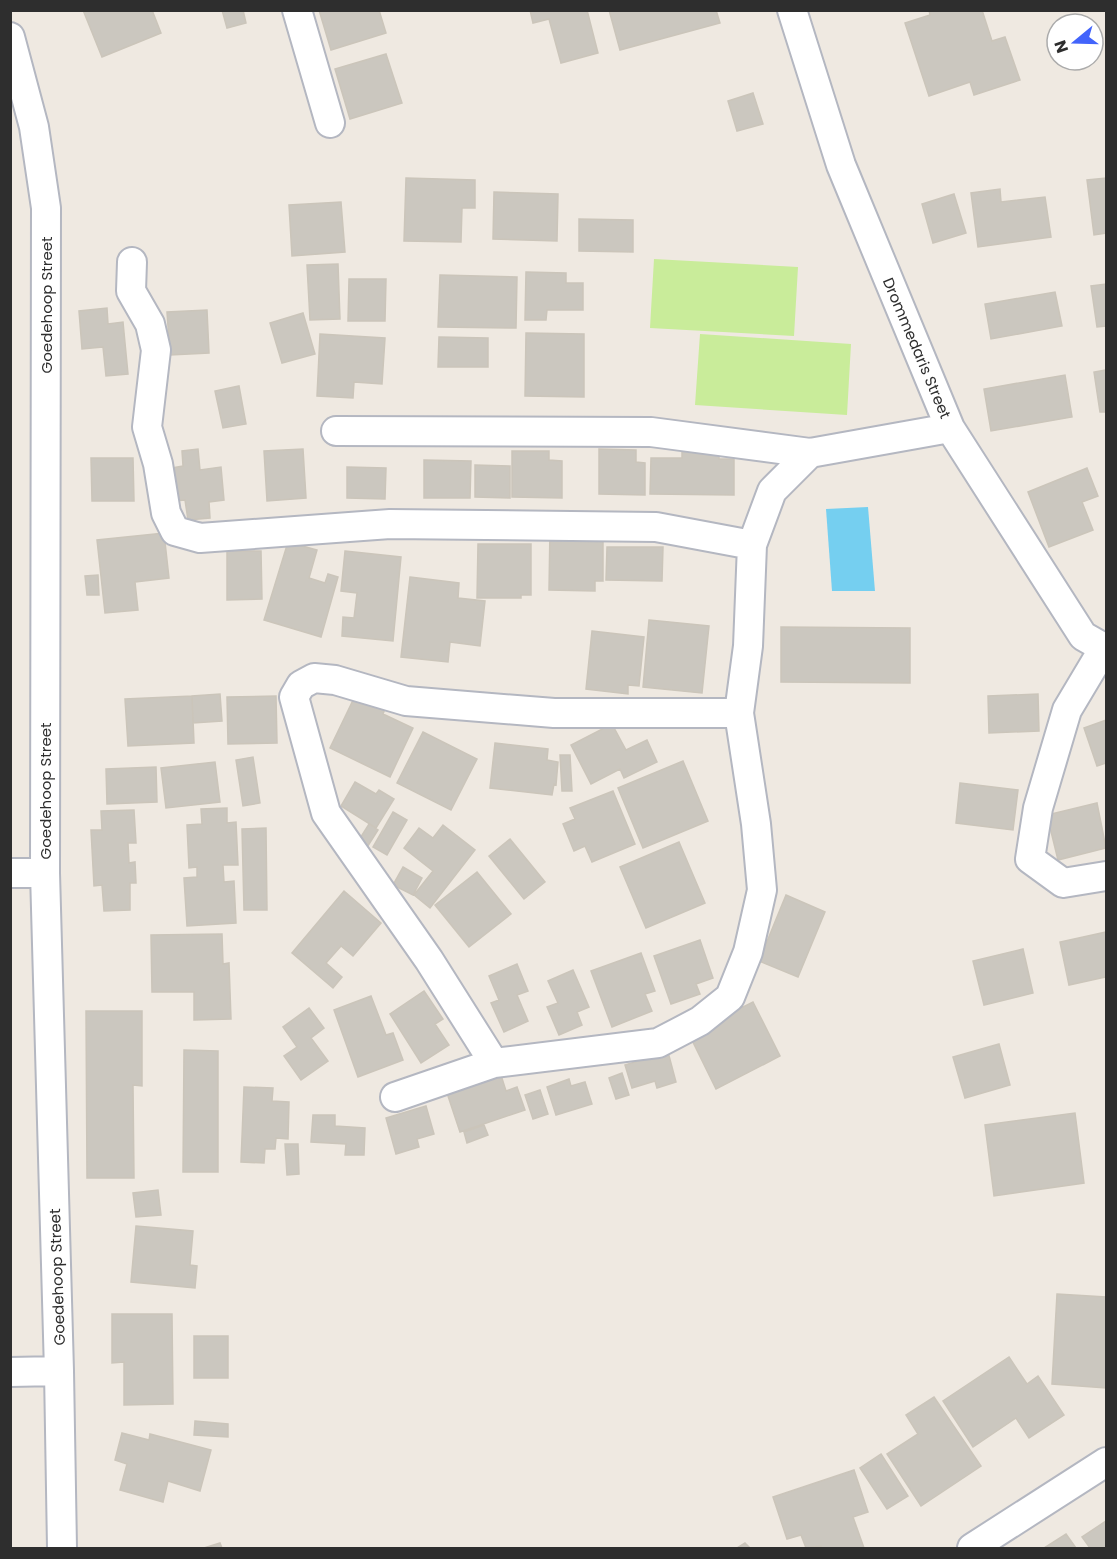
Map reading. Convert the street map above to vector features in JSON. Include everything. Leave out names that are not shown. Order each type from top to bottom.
[{"type":"street","points":[[297,10],[330,123]]},
{"type":"street","name":"Drommedaris Street","points":[[792,10],[841,165],[950,428],[1083,636],[1105,648]]},
{"type":"street","name":"Goedehoop Street","points":[[10,37],[34,127],[46,208],[45,873],[60,1371],[62,1548]]},
{"type":"street","points":[[132,262],[131,291],[150,324],[156,350],[147,427],[158,464],[166,513],[175,531],[200,538],[390,524],[656,527],[752,545]]},
{"type":"street","points":[[336,430],[651,432],[810,453],[950,428]]},
{"type":"street","points":[[395,1097],[494,1063],[658,1043],[700,1022],[730,997],[748,952],[762,890],[756,824],[739,713],[748,646],[752,545],[772,491],[810,453]]},
{"type":"street","points":[[1105,648],[1067,710],[1038,808],[1030,859],[1064,883],[1107,876]]},
{"type":"street","points":[[494,1063],[429,960],[326,813],[294,697],[301,685],[314,678],[335,680],[406,701],[554,713],[739,713]]},
{"type":"street","points":[[10,873],[45,873]]},
{"type":"street","points":[[10,1372],[60,1371]]},
{"type":"street","points":[[972,1548],[1107,1462]]},
{"type":"green space","points":[[654,259],[798,267],[794,336],[650,328]]},
{"type":"green space","points":[[700,334],[851,344],[847,415],[695,405]]},
{"type":"water","points":[[868,507],[875,591],[832,591],[826,509]]},
{"type":"building","points":[[83,10],[152,10],[161,33],[102,57]]},
{"type":"building","points":[[222,10],[243,10],[246,23],[227,28]]},
{"type":"building","points":[[319,10],[379,10],[386,33],[331,50]]},
{"type":"building","points":[[530,10],[587,10],[598,53],[561,63],[549,19],[533,23]]},
{"type":"building","points":[[609,10],[716,10],[720,23],[620,50]]},
{"type":"building","points":[[929,10],[982,10],[992,41],[1005,37],[1020,80],[974,95],[970,82],[929,96],[905,23],[930,15]]},
{"type":"building","points":[[386,54],[402,103],[350,119],[335,69]]},
{"type":"building","points":[[753,93],[763,124],[737,131],[728,101]]},
{"type":"building","points":[[406,178],[475,180],[475,208],[462,208],[461,242],[404,241]]},
{"type":"building","points":[[1106,178],[1106,233],[1094,235],[1087,180]]},
{"type":"building","points":[[1000,189],[1001,202],[1045,197],[1051,237],[978,247],[971,193]]},
{"type":"building","points":[[494,192],[558,194],[557,241],[493,239]]},
{"type":"building","points":[[954,194],[966,233],[933,243],[922,204]]},
{"type":"building","points":[[341,202],[345,252],[292,256],[289,205]]},
{"type":"building","points":[[579,219],[633,220],[633,252],[579,251]]},
{"type":"building","points":[[338,264],[340,319],[310,320],[307,265]]},
{"type":"building","points":[[526,272],[566,273],[566,283],[583,283],[583,310],[547,310],[546,320],[525,320]]},
{"type":"building","points":[[440,275],[517,277],[516,328],[438,327]]},
{"type":"building","points":[[349,279],[386,279],[385,321],[348,321]]},
{"type":"building","points":[[1106,284],[1106,326],[1097,327],[1091,286]]},
{"type":"building","points":[[1055,292],[1062,326],[991,339],[985,304]]},
{"type":"building","points":[[107,308],[108,324],[123,322],[128,374],[106,376],[103,347],[82,349],[79,311]]},
{"type":"building","points":[[207,310],[209,353],[170,355],[167,312]]},
{"type":"building","points":[[303,313],[315,354],[282,363],[270,323]]},
{"type":"building","points":[[526,333],[584,334],[584,397],[525,396]]},
{"type":"building","points":[[320,334],[385,338],[382,384],[354,382],[353,398],[317,396]]},
{"type":"building","points":[[439,337],[488,338],[488,367],[438,367]]},
{"type":"building","points":[[1106,370],[1106,412],[1100,412],[1094,372]]},
{"type":"building","points":[[1065,375],[1072,417],[991,431],[984,389]]},
{"type":"building","points":[[239,386],[246,424],[223,428],[215,391]]},
{"type":"building","points":[[682,446],[719,447],[719,459],[734,459],[734,495],[650,494],[651,458],[682,458]]},
{"type":"building","points":[[198,449],[200,470],[221,467],[224,500],[209,502],[210,518],[188,520],[185,500],[175,501],[171,468],[183,466],[182,451]]},
{"type":"building","points":[[303,449],[306,498],[267,501],[264,451]]},
{"type":"building","points":[[599,449],[636,450],[636,462],[645,463],[645,495],[599,494]]},
{"type":"building","points":[[512,451],[549,451],[549,460],[562,461],[562,498],[512,497]]},
{"type":"building","points":[[91,458],[133,458],[134,501],[92,501]]},
{"type":"building","points":[[424,460],[471,461],[470,498],[424,498]]},
{"type":"building","points":[[475,465],[510,466],[510,498],[475,497]]},
{"type":"building","points":[[347,467],[386,468],[385,499],[347,498]]},
{"type":"building","points":[[1087,468],[1098,496],[1082,502],[1093,530],[1049,547],[1028,492]]},
{"type":"building","points":[[550,529],[603,534],[603,581],[595,581],[595,591],[549,590]]},
{"type":"building","points":[[164,533],[169,578],[135,582],[138,610],[105,613],[97,540]]},
{"type":"building","points":[[288,542],[317,550],[309,578],[325,583],[328,574],[338,577],[321,637],[264,620]]},
{"type":"building","points":[[478,544],[531,544],[531,595],[521,595],[521,598],[477,598]]},
{"type":"building","points":[[607,547],[663,547],[662,581],[606,580]]},
{"type":"building","points":[[227,551],[261,551],[262,599],[227,600]]},
{"type":"building","points":[[345,551],[401,557],[393,641],[342,636],[343,617],[354,618],[357,593],[341,591]]},
{"type":"building","points":[[98,575],[99,595],[87,595],[85,576]]},
{"type":"building","points":[[410,577],[459,583],[458,598],[485,601],[480,646],[450,642],[448,662],[401,657]]},
{"type":"building","points":[[649,620],[709,626],[702,693],[643,687]]},
{"type":"building","points":[[781,627],[910,628],[910,683],[781,682]]},
{"type":"building","points":[[592,631],[644,637],[639,686],[628,685],[628,694],[586,689]]},
{"type":"building","points":[[357,692],[386,706],[383,714],[413,728],[390,777],[330,748]]},
{"type":"building","points":[[220,694],[222,721],[193,723],[192,696]]},
{"type":"building","points":[[1038,694],[1039,731],[989,733],[988,696]]},
{"type":"building","points":[[192,696],[194,743],[128,746],[125,699]]},
{"type":"building","points":[[276,696],[277,743],[228,744],[227,697]]},
{"type":"building","points":[[1106,720],[1106,763],[1097,766],[1084,728]]},
{"type":"building","points":[[612,724],[626,750],[647,740],[657,762],[624,778],[620,769],[591,784],[571,745]]},
{"type":"building","points":[[423,732],[477,759],[451,810],[397,783]]},
{"type":"building","points":[[495,743],[548,749],[547,760],[558,762],[556,785],[554,784],[552,795],[490,788]]},
{"type":"building","points":[[560,755],[570,755],[572,791],[562,791]]},
{"type":"building","points":[[253,757],[260,803],[243,806],[236,760]]},
{"type":"building","points":[[683,761],[708,821],[643,848],[618,788]]},
{"type":"building","points":[[215,762],[220,802],[166,808],[161,768]]},
{"type":"building","points":[[156,767],[157,802],[107,804],[106,769]]},
{"type":"building","points":[[355,782],[376,794],[379,790],[394,799],[376,828],[341,806]]},
{"type":"building","points":[[960,783],[1018,790],[1013,830],[956,823]]},
{"type":"building","points":[[613,791],[635,844],[592,862],[585,846],[574,851],[563,824],[575,819],[570,808]]},
{"type":"building","points":[[1097,803],[1106,848],[1058,860],[1047,815]]},
{"type":"building","points":[[227,808],[227,823],[236,822],[238,865],[223,865],[224,882],[234,881],[236,923],[187,926],[184,878],[197,877],[197,867],[189,868],[187,825],[202,824],[201,809]]},
{"type":"building","points":[[134,810],[136,843],[128,843],[129,863],[135,862],[136,883],[130,883],[130,910],[104,911],[102,885],[94,886],[91,830],[102,830],[101,811]]},
{"type":"building","points":[[393,812],[407,820],[387,855],[373,847]]},
{"type":"building","points":[[369,824],[378,830],[366,849],[357,843]]},
{"type":"building","points":[[443,825],[475,850],[430,908],[414,895],[433,871],[404,848],[419,828],[433,838]]},
{"type":"building","points":[[266,828],[267,910],[244,910],[242,829]]},
{"type":"building","points":[[510,839],[545,882],[524,899],[489,856]]},
{"type":"building","points":[[679,842],[705,903],[646,928],[620,867]]},
{"type":"building","points":[[403,867],[422,878],[413,895],[393,885]]},
{"type":"building","points":[[477,872],[511,914],[469,947],[435,905]]},
{"type":"building","points":[[344,891],[381,923],[353,956],[341,946],[326,963],[342,977],[333,988],[292,953]]},
{"type":"building","points":[[786,895],[825,912],[798,977],[759,961]]},
{"type":"building","points":[[1106,932],[1106,977],[1069,985],[1060,942]]},
{"type":"building","points":[[222,934],[223,964],[229,963],[231,1019],[194,1020],[194,992],[152,992],[151,935]]},
{"type":"building","points":[[700,940],[713,978],[696,984],[700,994],[671,1004],[654,956]]},
{"type":"building","points":[[1023,949],[1033,993],[984,1005],[973,961]]},
{"type":"building","points":[[641,953],[655,991],[645,994],[652,1011],[612,1027],[591,971]]},
{"type":"building","points":[[517,964],[528,991],[517,995],[528,1021],[504,1032],[491,1003],[499,1000],[489,976]]},
{"type":"building","points":[[573,970],[589,1007],[577,1012],[582,1025],[559,1035],[547,1007],[558,1003],[548,981]]},
{"type":"building","points":[[424,991],[443,1019],[435,1024],[449,1045],[421,1063],[390,1014]]},
{"type":"building","points":[[371,996],[386,1035],[393,1033],[403,1060],[358,1077],[334,1010]]},
{"type":"building","points":[[753,1002],[780,1056],[716,1089],[689,1034]]},
{"type":"building","points":[[309,1008],[324,1028],[311,1038],[328,1061],[301,1080],[284,1056],[297,1047],[283,1027]]},
{"type":"building","points":[[86,1011],[142,1011],[142,1086],[133,1085],[134,1178],[87,1178]]},
{"type":"building","points":[[999,1044],[1010,1085],[965,1098],[953,1057]]},
{"type":"building","points":[[184,1050],[218,1051],[218,1172],[183,1172]]},
{"type":"building","points":[[668,1052],[676,1082],[657,1088],[655,1081],[632,1088],[625,1065]]},
{"type":"building","points":[[500,1072],[506,1091],[517,1087],[525,1110],[460,1132],[446,1090]]},
{"type":"building","points":[[622,1073],[629,1095],[616,1099],[609,1078]]},
{"type":"building","points":[[569,1079],[571,1086],[585,1082],[592,1104],[556,1115],[547,1087]]},
{"type":"building","points":[[244,1087],[273,1088],[272,1101],[289,1102],[288,1139],[276,1138],[275,1149],[265,1149],[264,1163],[241,1162]]},
{"type":"building","points":[[540,1090],[548,1114],[533,1119],[525,1095]]},
{"type":"building","points":[[426,1106],[434,1134],[417,1139],[419,1147],[396,1154],[386,1118]]},
{"type":"building","points":[[1075,1113],[1084,1183],[994,1196],[985,1125]]},
{"type":"building","points":[[313,1115],[335,1115],[335,1126],[365,1128],[364,1155],[345,1155],[346,1144],[311,1142]]},
{"type":"building","points":[[484,1125],[488,1135],[467,1143],[464,1132]]},
{"type":"building","points":[[285,1144],[298,1144],[299,1174],[287,1175]]},
{"type":"building","points":[[158,1190],[161,1215],[136,1217],[133,1193]]},
{"type":"building","points":[[136,1226],[193,1231],[190,1265],[197,1266],[195,1288],[131,1282]]},
{"type":"building","points":[[1057,1294],[1106,1297],[1106,1388],[1052,1384]]},
{"type":"building","points":[[112,1314],[172,1314],[173,1404],[124,1405],[124,1362],[112,1363]]},
{"type":"building","points":[[194,1336],[228,1336],[228,1378],[194,1378]]},
{"type":"building","points":[[1009,1357],[1027,1384],[1038,1376],[1064,1415],[1029,1438],[1016,1418],[973,1447],[943,1401]]},
{"type":"building","points":[[934,1397],[981,1466],[921,1506],[887,1454],[918,1434],[906,1415]]},
{"type":"building","points":[[195,1421],[228,1424],[228,1437],[194,1435]]},
{"type":"building","points":[[122,1433],[149,1440],[150,1434],[211,1450],[200,1491],[168,1481],[163,1502],[120,1490],[127,1464],[115,1460]]},
{"type":"building","points":[[881,1454],[908,1496],[887,1509],[860,1468]]},
{"type":"building","points":[[854,1470],[868,1512],[853,1517],[864,1548],[822,1548],[821,1546],[806,1548],[801,1535],[787,1539],[773,1497]]},
{"type":"building","points":[[1106,1521],[1106,1548],[1090,1548],[1082,1537]]},
{"type":"building","points":[[1066,1534],[1076,1548],[1044,1548]]},
{"type":"building","points":[[220,1543],[222,1548],[204,1548]]},
{"type":"building","points":[[745,1543],[750,1548],[737,1548]]}]
